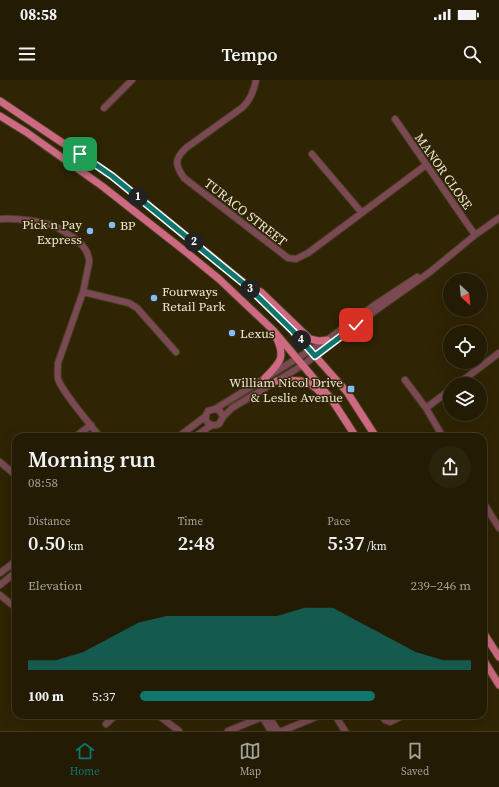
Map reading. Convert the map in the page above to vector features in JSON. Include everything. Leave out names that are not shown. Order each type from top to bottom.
[{"type":"main road","points":[[0,101],[112,176],[248,287],[313,353],[347,392],[373,433]]},
{"type":"main road","points":[[0,116],[26,132],[102,186],[219,279],[273,330],[332,400],[354,433]]},
{"type":"main road","points":[[248,287],[261,292],[310,339],[319,341],[327,340]]},
{"type":"main road","points":[[265,378],[280,362],[282,353],[273,330]]},
{"type":"main road","points":[[277,381],[300,380],[311,384],[346,420]]},
{"type":"main road","points":[[487,638],[499,657]]},
{"type":"main road","points":[[487,666],[499,685]]},
{"type":"street","points":[[104,108],[132,80]]},
{"type":"street","name":"TURACO STREET","points":[[256,80],[253,93],[243,107],[186,148],[178,155],[177,163],[184,178],[282,254],[292,259],[300,258],[426,165]]},
{"type":"street","name":"MANOR CLOSE","points":[[394,119],[475,235]]},
{"type":"street","points":[[312,154],[362,213]]},
{"type":"street","points":[[183,433],[206,416],[208,411],[216,409],[297,358],[313,353],[440,263],[499,218]]},
{"type":"street","points":[[0,219],[12,219],[50,225],[58,228],[82,244],[87,252],[90,259],[83,292],[58,363],[58,379],[65,391],[97,433]]},
{"type":"street","points":[[200,433],[212,425],[219,424],[222,417],[240,403],[303,365],[327,340],[408,282],[440,263]]},
{"type":"street","points":[[83,292],[129,303],[137,308],[176,352]]},
{"type":"street","points":[[468,377],[499,354]]},
{"type":"street","points":[[405,380],[426,408],[441,433]]},
{"type":"street","points":[[426,408],[443,395]]},
{"type":"street","points":[[216,409],[221,413],[222,417]]},
{"type":"street","points":[[206,416],[207,421],[212,425]]},
{"type":"street","points":[[81,433],[91,425]]},
{"type":"street","points":[[0,462],[12,472]]},
{"type":"street","points":[[487,508],[499,528]]},
{"type":"street","points":[[0,573],[12,564]]},
{"type":"street","points":[[0,585],[12,575]]},
{"type":"street","points":[[0,595],[12,605]]},
{"type":"street","points":[[106,724],[112,719]]},
{"type":"street","points":[[163,719],[179,731]]},
{"type":"street","points":[[228,731],[257,719]]},
{"type":"street","points":[[265,719],[271,731]]},
{"type":"street","points":[[267,719],[278,731]]},
{"type":"street","points":[[282,731],[311,719]]},
{"type":"street","points":[[336,719],[345,731]]},
{"type":"street","points":[[384,719],[390,722],[396,719]]},
{"type":"place","name":"BP","points":[[112,225]]},
{"type":"place","name":"Pick n Pay Express","points":[[90,231]]},
{"type":"place","name":"Fourways Retail Park","points":[[154,298]]},
{"type":"place","name":"Lexus","points":[[232,333]]},
{"type":"place","name":"William Nicol Drive & Leslie Avenue","points":[[351,389]]},
{"type":"route","points":[[80,154],[112,176],[248,287],[293,331],[315,356],[356,325]]}]
